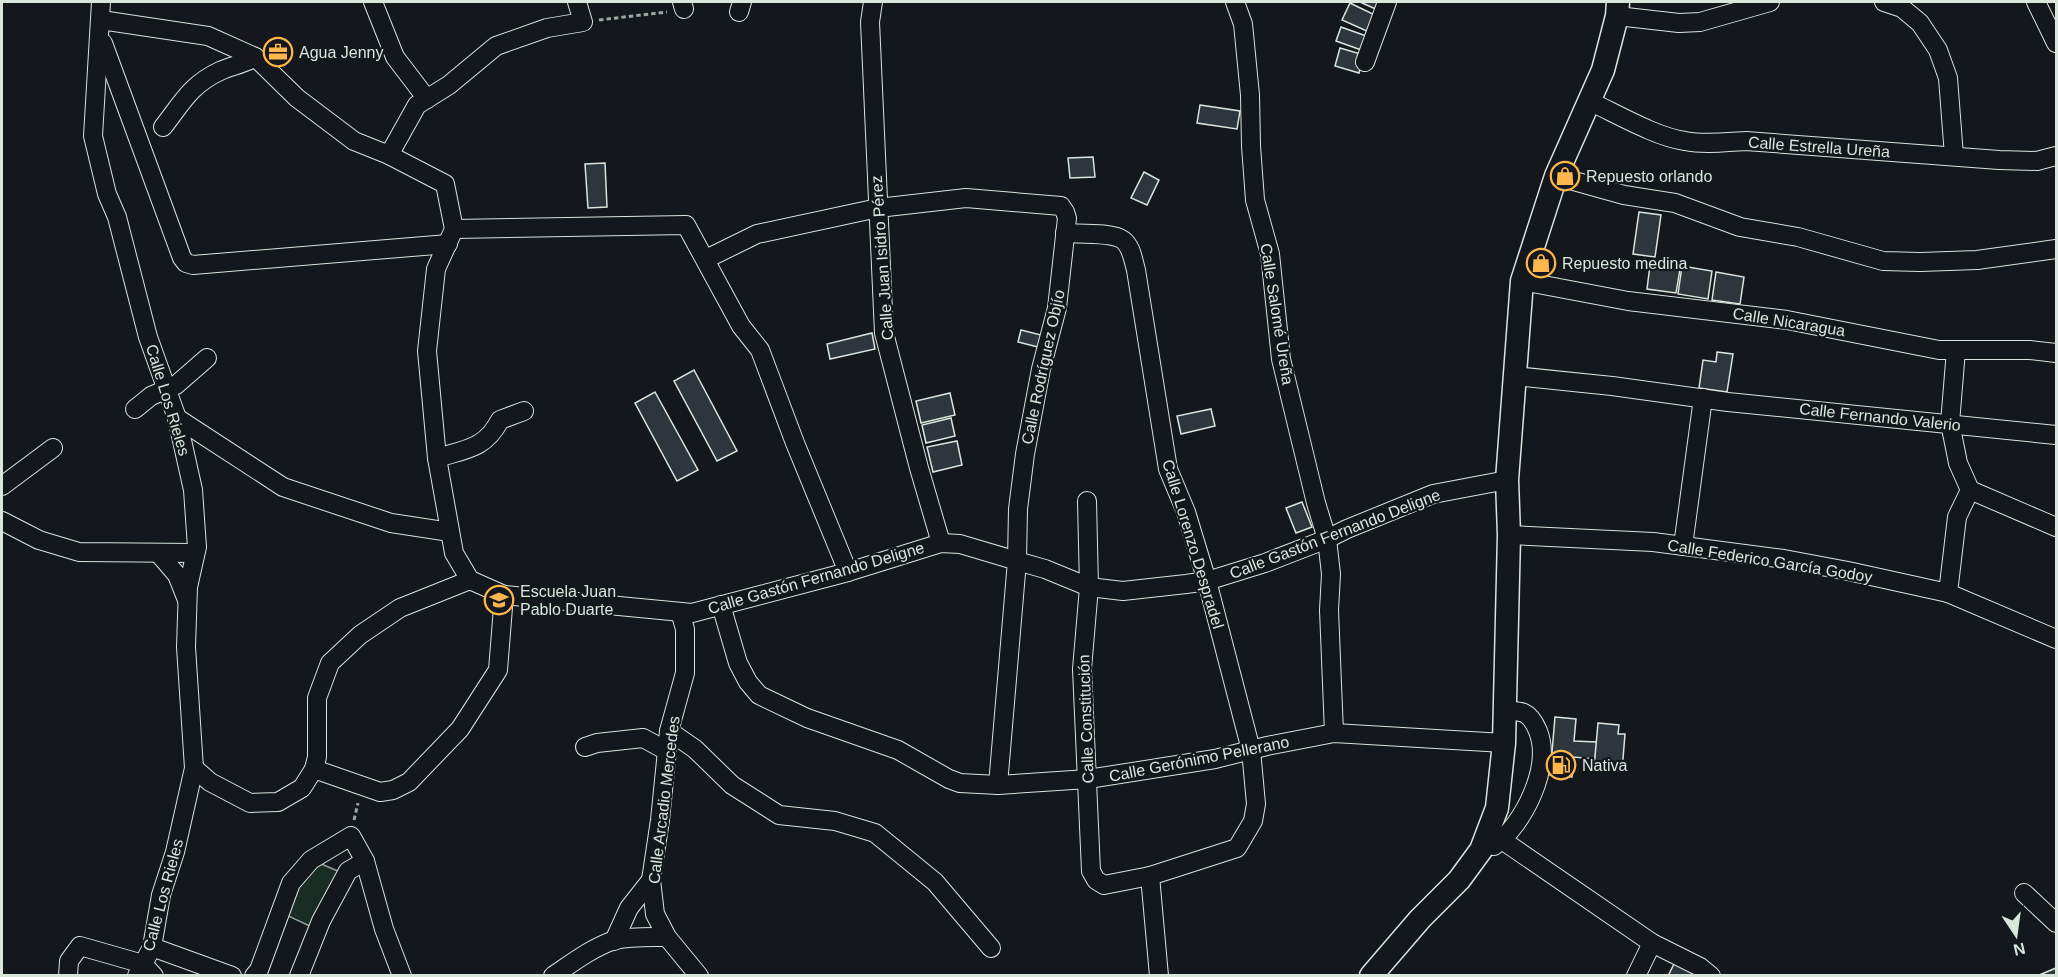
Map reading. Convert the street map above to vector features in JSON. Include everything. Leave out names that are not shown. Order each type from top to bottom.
[{"type":"main road","points":[[1371,975],[1420,919],[1459,880],[1481,850],[1497,808],[1504,743],[1509,535],[1507,480],[1522,281],[1556,176],[1603,70],[1617,9]]},
{"type":"street","name":"Calle Los Rieles","points":[[101,2],[93,136],[107,194],[117,217],[148,337],[177,418],[193,490],[196,547],[188,587],[186,647],[194,768],[175,852],[161,895],[145,972]]},
{"type":"street","points":[[373,2],[395,57],[427,99]]},
{"type":"street","points":[[389,155],[417,105],[449,85],[496,46],[547,28],[583,22],[577,2]]},
{"type":"street","name":"Calle Juan Isidro Pérez","points":[[873,2],[870,22],[884,333],[941,543]]},
{"type":"street","name":"Calle Salomé Ureña","points":[[1235,2],[1243,24],[1250,95],[1255,200],[1270,254],[1281,359],[1316,503],[1328,540],[1331,574],[1329,610],[1334,733]]},
{"type":"street","points":[[1365,62],[1387,2]]},
{"type":"street","points":[[1617,9],[1678,23],[1700,22],[1770,2]]},
{"type":"street","points":[[1884,2],[1902,8],[1920,23],[1938,50],[1948,78],[1954,156]]},
{"type":"street","points":[[2036,2],[2056,43]]},
{"type":"street","points":[[194,768],[210,782],[250,803],[278,802],[302,788],[315,769],[317,698],[330,663],[360,635],[400,608],[470,580],[454,553],[450,532],[437,458],[427,351],[436,269],[451,236],[446,184],[389,155],[354,141],[297,98],[255,57],[208,36],[101,28],[182,258],[186,263],[193,265],[451,236],[682,224],[688,228],[741,326],[760,350],[848,572]]},
{"type":"street","points":[[162,127],[190,90],[220,71],[246,63],[255,57]]},
{"type":"street","name":"Calle Estrella Ureña","points":[[1589,101],[1667,137],[1706,144],[1746,141],[1999,160],[2037,161],[2056,156]]},
{"type":"street","points":[[1556,176],[1624,195],[1675,203],[1740,227],[1798,237],[1883,261],[1977,260],[2056,249]]},
{"type":"street","name":"Calle Rodríguez Objío","points":[[706,259],[757,234],[878,208],[966,198],[1061,206],[1065,212],[1067,218],[1058,308],[1041,369],[1025,454],[1018,509],[1017,561],[998,785]]},
{"type":"street","name":"Calle Lorenzo Despradel","points":[[1065,233],[1111,236],[1122,239],[1131,250],[1142,301],[1168,469],[1186,512],[1208,580],[1251,750],[1256,804],[1253,821],[1237,848],[1150,876]]},
{"type":"street","name":"Calle Nicaragua","points":[[1522,281],[1628,301],[1787,320],[1939,350],[2030,350],[2056,353]]},
{"type":"street","points":[[1956,350],[1950,423],[1958,463],[1970,490],[2056,527]]},
{"type":"street","points":[[135,409],[151,396],[176,385],[207,358]]},
{"type":"street","name":"Calle Fernando Valerio","points":[[1515,376],[1612,386],[1728,402],[2056,435]]},
{"type":"street","points":[[1683,546],[1703,398]]},
{"type":"street","points":[[437,458],[481,444],[492,434],[500,420],[524,411]]},
{"type":"street","points":[[177,418],[283,487],[391,523],[450,532]]},
{"type":"street","points":[[2,486],[53,448]]},
{"type":"street","name":"Calle Gastón Fernando Deligne","points":[[470,580],[504,595],[692,613],[848,572],[941,543],[960,544],[1045,569],[1089,587],[1123,591],[1208,580],[1265,563],[1328,540],[1347,529],[1433,494],[1507,480]]},
{"type":"street","points":[[1948,593],[1957,518],[1970,490]]},
{"type":"street","name":"Calle Constitución","points":[[1087,501],[1089,587],[1082,669],[1091,871],[1096,880],[1104,885],[1150,876]]},
{"type":"street","points":[[2,521],[39,540],[79,552],[195,553]]},
{"type":"street","name":"Calle Federico García Godoy","points":[[1509,535],[1653,542],[1784,559],[1848,571],[1948,593],[2056,639]]},
{"type":"street","points":[[159,554],[177,575],[188,602]]},
{"type":"street","points":[[315,769],[380,792],[393,790],[409,782],[460,729],[498,670],[504,595]]},
{"type":"street","name":"Calle Gerónimo Pellerano","points":[[721,605],[738,663],[748,682],[759,695],[807,718],[898,750],[960,783],[998,785],[1088,779],[1215,759],[1334,733],[1504,743]]},
{"type":"street","name":"Calle Arcadio Mercedes","points":[[680,612],[685,629],[685,674],[669,731],[651,880],[655,914],[668,937],[699,975]]},
{"type":"street","points":[[1481,850],[1493,847],[1502,840],[1518,820],[1539,779],[1542,740],[1535,722],[1524,713],[1505,710]]},
{"type":"street","points":[[669,731],[695,749],[732,785],[779,815],[835,821],[875,833],[935,882],[991,948]]},
{"type":"street","points":[[585,747],[597,743],[644,738],[667,751]]},
{"type":"street","points":[[254,975],[259,970],[291,883],[311,860],[351,836],[365,861],[384,929],[402,975]]},
{"type":"street","points":[[1502,840],[1652,943],[1711,975]]},
{"type":"street","points":[[299,975],[321,921],[348,871],[365,861]]},
{"type":"street","points":[[1150,876],[1159,975]]},
{"type":"street","points":[[614,941],[629,908],[651,880]]},
{"type":"street","points":[[2024,893],[2056,923]]},
{"type":"street","points":[[553,975],[588,952],[614,941],[638,936],[668,937]]},
{"type":"street","points":[[1636,975],[1652,943]]},
{"type":"street","points":[[68,975],[69,961],[80,946],[145,972]]},
{"type":"street","points":[[152,946],[232,975]]},
{"type":"path","points":[[583,22],[683,5]]},
{"type":"path","points":[[351,836],[361,786]]},
{"type":"green space","points":[[312,860],[340,872],[314,928],[286,915]]},
{"type":"building","points":[[1360,2],[1384,2],[1380,11]]},
{"type":"building","points":[[1350,3],[1377,16],[1369,32],[1342,20]]},
{"type":"building","points":[[1341,27],[1369,37],[1364,51],[1336,41]]},
{"type":"building","points":[[1340,48],[1364,55],[1359,73],[1335,66]]},
{"type":"building","points":[[1200,105],[1240,111],[1237,129],[1197,123]]},
{"type":"building","points":[[1093,157],[1095,177],[1070,178],[1068,158]]},
{"type":"building","points":[[605,163],[607,207],[588,208],[585,164]]},
{"type":"building","points":[[1144,172],[1159,180],[1147,205],[1131,198]]},
{"type":"building","points":[[1639,212],[1661,215],[1655,257],[1633,254]]},
{"type":"building","points":[[1650,265],[1680,269],[1676,293],[1647,289]]},
{"type":"building","points":[[1682,266],[1712,271],[1708,299],[1678,294]]},
{"type":"building","points":[[1716,272],[1744,277],[1740,304],[1712,300]]},
{"type":"building","points":[[1021,330],[1045,336],[1042,348],[1018,342]]},
{"type":"building","points":[[872,333],[875,349],[830,359],[827,344]]},
{"type":"building","points":[[1717,352],[1733,354],[1727,392],[1699,388],[1703,360],[1716,362]]},
{"type":"building","points":[[694,370],[737,451],[717,461],[674,381]]},
{"type":"building","points":[[655,392],[698,470],[677,481],[635,403]]},
{"type":"building","points":[[950,393],[955,415],[921,423],[916,401]]},
{"type":"building","points":[[1211,409],[1215,426],[1181,434],[1177,416]]},
{"type":"building","points":[[951,418],[955,436],[926,443],[922,425]]},
{"type":"building","points":[[957,441],[962,465],[933,472],[927,447]]},
{"type":"building","points":[[1302,502],[1312,527],[1296,533],[1286,508]]},
{"type":"building","points":[[1555,717],[1576,719],[1574,741],[1597,742],[1595,759],[1573,757],[1572,777],[1550,775]]},
{"type":"building","points":[[1598,723],[1619,725],[1618,734],[1625,734],[1622,771],[1594,768]]},
{"type":"building","points":[[1675,962],[1694,972],[1692,976],[1668,976]]},
{"type":"building","points":[[2056,968],[2056,976],[2037,976]]},
{"type":"place","name":"Agua Jenny","points":[[278,52]]},
{"type":"place","name":"Repuesto orlando","points":[[1565,176]]},
{"type":"place","name":"Repuesto medina","points":[[1541,263]]},
{"type":"place","name":"Escuela Juan Pablo Duarte","points":[[499,600]]},
{"type":"place","name":"Nativa","points":[[1561,765]]}]
